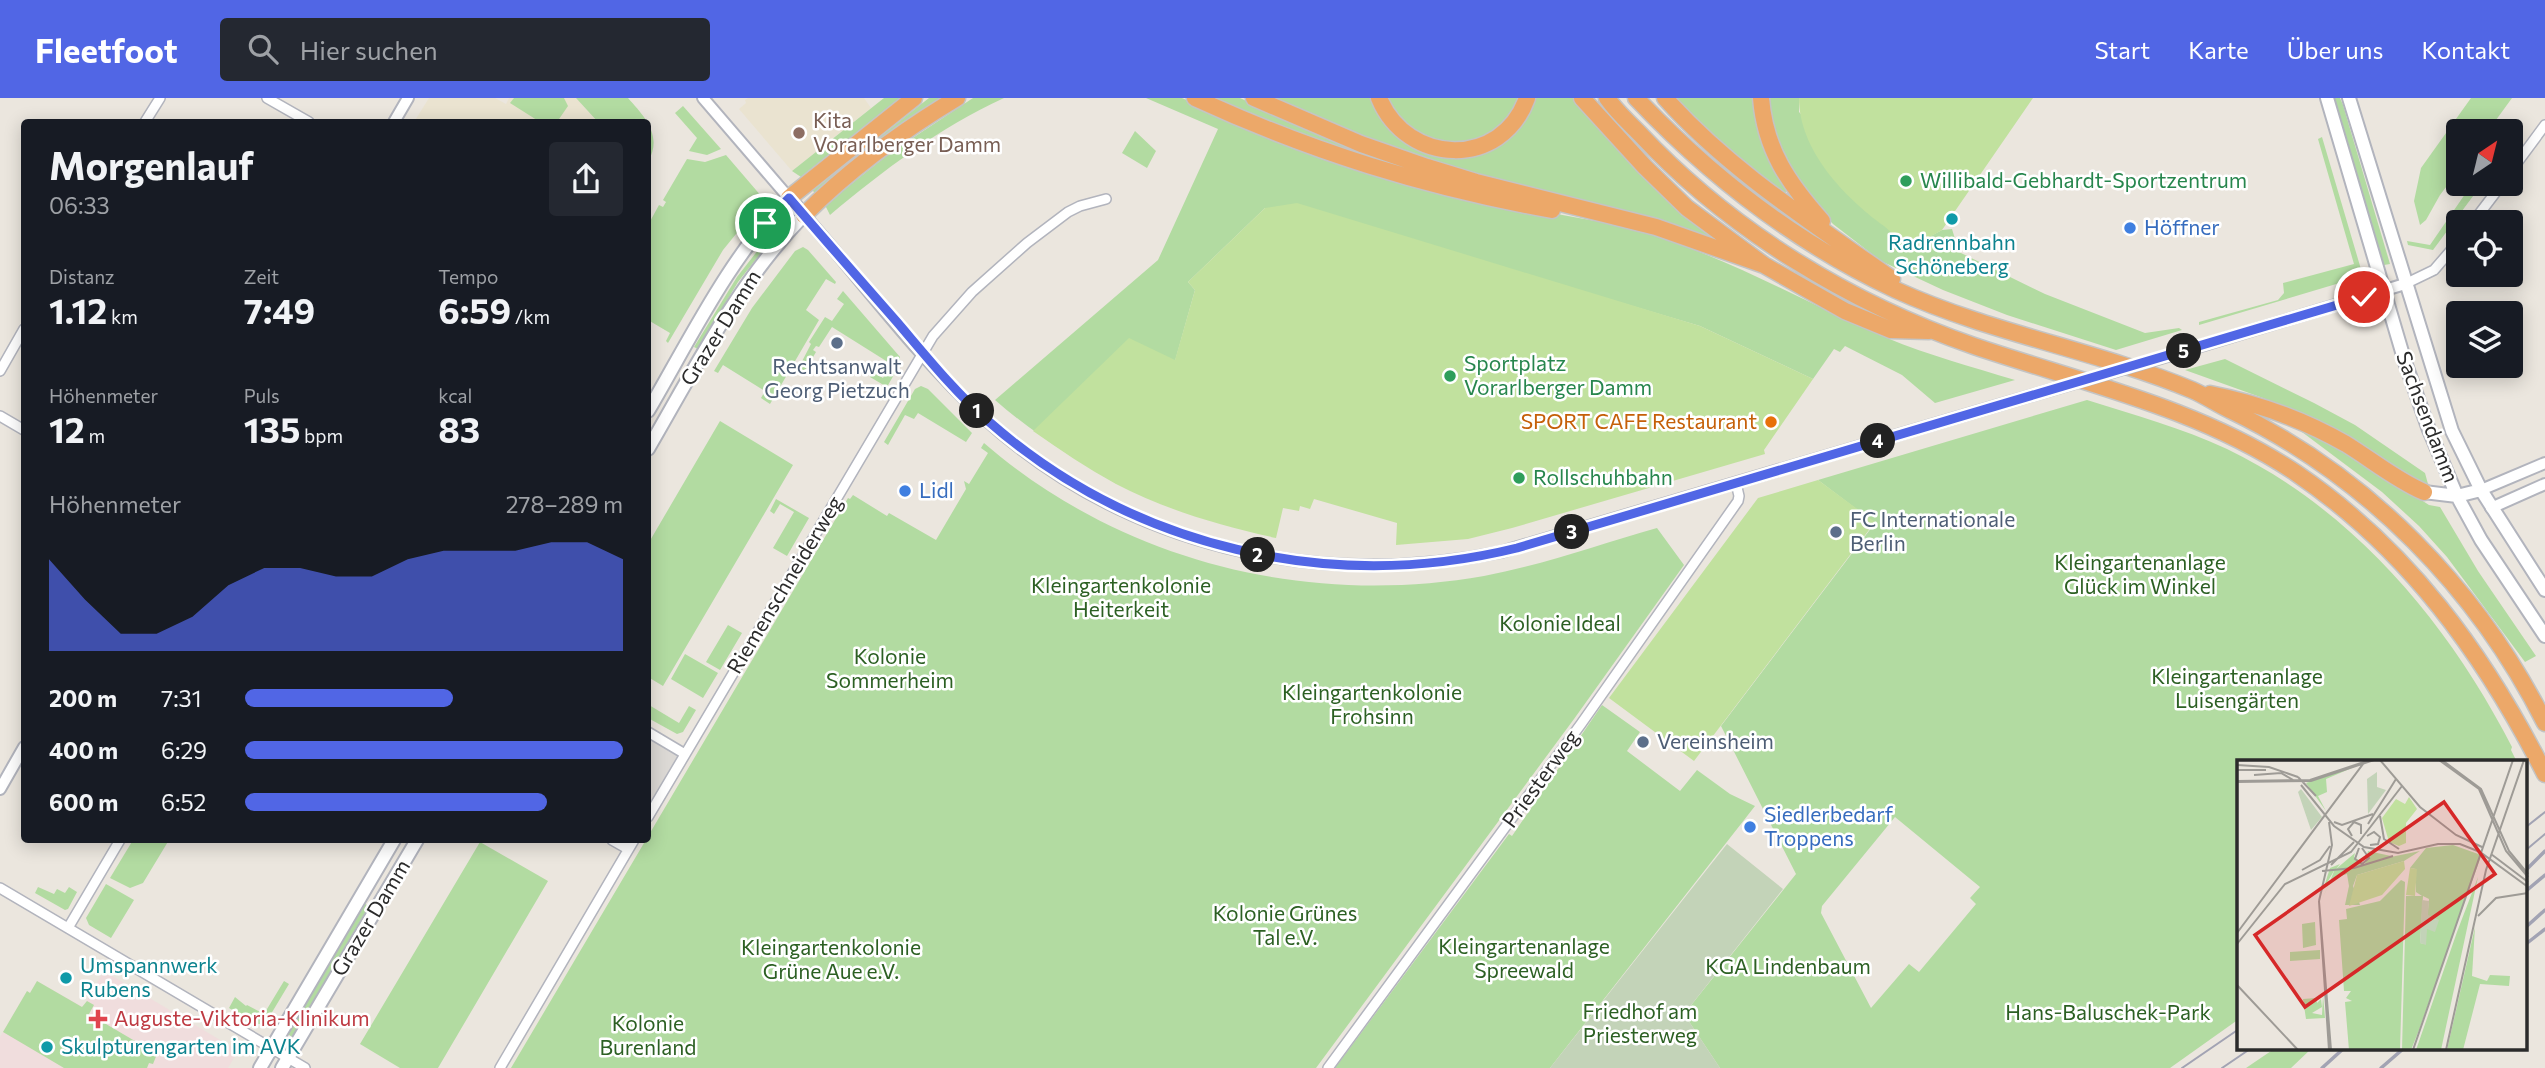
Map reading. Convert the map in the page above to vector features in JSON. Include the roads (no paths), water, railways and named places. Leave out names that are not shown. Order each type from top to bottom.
[{"type":"highway","points":[[789,198],[914,98]]},
{"type":"highway","points":[[804,215],[874,155],[957,98]]},
{"type":"highway","points":[[1195,98],[1276,134],[1423,183],[1553,211],[1610,217]]},
{"type":"highway","points":[[1254,98],[1338,135],[1427,167],[1656,227],[1764,265]]},
{"type":"highway","points":[[1379,98],[1395,125],[1411,139],[1441,150],[1457,151],[1486,144],[1502,134],[1514,122],[1527,98]]},
{"type":"highway","points":[[1583,98],[1598,118],[1687,208],[1764,265],[1845,311],[1891,330],[1935,331]]},
{"type":"highway","points":[[1607,98],[1661,157],[1716,205],[1802,265],[1854,295],[1972,345],[2191,418],[2231,436],[2294,472],[2332,499],[2418,580],[2447,615],[2501,694],[2545,774]]},
{"type":"highway","points":[[1636,98],[1695,157],[1756,207],[1833,257],[1926,303],[1958,315],[2193,391],[2232,398],[2309,425],[2424,492]]},
{"type":"highway","points":[[1665,98],[1691,128],[1740,171],[1926,303]]},
{"type":"highway","points":[[1761,98],[1768,135],[1791,185],[1839,242]]},
{"type":"highway","points":[[2193,391],[2272,431],[2312,456],[2393,519],[2433,560],[2490,633],[2517,673],[2545,723]]},
{"type":"main road","name":"Sachsendamm","points":[[2327,98],[2384,292],[2425,418],[2457,496],[2483,543],[2545,636]]},
{"type":"main road","name":"Sachsendamm","points":[[2349,98],[2452,431],[2491,508],[2545,590]]},
{"type":"main road","points":[[789,198],[804,215]]},
{"type":"main road","name":"Grazer Damm","points":[[651,406],[743,253],[765,223],[789,198]]},
{"type":"main road","name":"Grazer Damm","points":[[651,444],[753,275],[804,215]]},
{"type":"main road","points":[[680,357],[696,366]]},
{"type":"main road","points":[[2457,496],[2481,490]]},
{"type":"main road","points":[[2424,492],[2457,496],[2491,508]]},
{"type":"main road","name":"Grazer Damm","points":[[260,1068],[392,843]]},
{"type":"main road","name":"Grazer Damm","points":[[285,1063],[415,843]]},
{"type":"street","points":[[147,119],[160,98]]},
{"type":"street","points":[[267,98],[304,119]]},
{"type":"street","points":[[396,119],[408,98]]},
{"type":"street","points":[[703,98],[789,198]]},
{"type":"street","points":[[2524,153],[2545,125]]},
{"type":"street","points":[[2482,210],[2493,196]]},
{"type":"street","name":"Riemenschneiderweg","points":[[651,812],[934,333],[972,292],[1027,243],[1068,212],[1106,199]]},
{"type":"street","points":[[804,215],[955,389],[1002,433],[1051,469],[1095,496],[1180,534],[1237,551],[1322,564],[1398,566],[1471,558],[1517,548],[2171,355],[2384,292],[2434,270],[2446,256]]},
{"type":"street","points":[[0,371],[21,334]]},
{"type":"street","points":[[0,416],[21,428]]},
{"type":"street","points":[[2481,490],[2545,463]]},
{"type":"street","name":"Priesterweg","points":[[1328,1068],[1675,593],[1738,502],[1736,483]]},
{"type":"street","points":[[2491,508],[2545,484]]},
{"type":"street","points":[[651,734],[685,754]]},
{"type":"street","points":[[0,789],[21,752]]},
{"type":"street","points":[[68,928],[118,843]]},
{"type":"street","points":[[617,843],[628,849]]},
{"type":"street","points":[[499,1068],[632,843]]},
{"type":"street","points":[[0,888],[271,1048],[285,1063],[305,1068]]},
{"type":"tram line","points":[[2528,825],[2545,812]]},
{"type":"tram line","points":[[2528,848],[2545,834]]},
{"type":"tram line","points":[[2182,1068],[2237,1030]]},
{"type":"tram line","points":[[2222,1068],[2247,1051]]},
{"type":"railway","points":[[2528,868],[2545,851]]},
{"type":"railway","points":[[2528,889],[2545,875]]},
{"type":"railway","points":[[2528,925],[2545,910]]},
{"type":"railway","points":[[2528,942],[2545,929]]},
{"type":"railway","points":[[2322,1068],[2341,1051]]},
{"type":"railway","points":[[2381,1068],[2401,1051]]},
{"type":"place","name":"Kita Vorarlberger Damm","points":[[799,133]]},
{"type":"place","name":"Willibald-Gebhardt-Sportzentrum","points":[[1906,181]]},
{"type":"place","name":"Radrennbahn Schöneberg","points":[[1952,219]]},
{"type":"place","name":"Höffner","points":[[2130,228]]},
{"type":"place","name":"Rechtsanwalt Georg Pietzuch","points":[[837,343]]},
{"type":"place","name":"Sportplatz Vorarlberger Damm","points":[[1450,376]]},
{"type":"place","name":"SPORT CAFE Restaurant","points":[[1771,422]]},
{"type":"place","name":"Rollschuhbahn","points":[[1519,478]]},
{"type":"place","name":"Lidl","points":[[905,491]]},
{"type":"place","name":"FC Internationale Berlin","points":[[1836,532]]},
{"type":"place","name":"Vereinsheim","points":[[1643,742]]},
{"type":"place","name":"Siedlerbedarf Troppens","points":[[1750,827]]},
{"type":"place","name":"Umspannwerk Rubens","points":[[66,978]]},
{"type":"place","name":"Auguste-Viktoria-Klinikum","points":[[98,1019]]},
{"type":"place","name":"Skulpturengarten im AVK","points":[[47,1047]]},
{"type":"park label","name":"Kleingartenanlage Glück im Winkel","points":[[2140,575]]},
{"type":"park label","name":"Kleingartenkolonie Heiterkeit","points":[[1121,598]]},
{"type":"park label","name":"Kolonie Ideal","points":[[1560,624]]},
{"type":"park label","name":"Kolonie Sommerheim","points":[[890,669]]},
{"type":"park label","name":"Kleingartenanlage Luisengärten","points":[[2237,689]]},
{"type":"park label","name":"Kleingartenkolonie Frohsinn","points":[[1372,705]]},
{"type":"park label","name":"Kolonie Grünes Tal e.V.","points":[[1285,926]]},
{"type":"park label","name":"Kleingartenanlage Spreewald","points":[[1524,959]]},
{"type":"park label","name":"Kleingartenkolonie Grüne Aue e.V.","points":[[831,960]]},
{"type":"park label","name":"KGA Lindenbaum","points":[[1788,967]]},
{"type":"park label","name":"Hans-Baluschek-Park","points":[[2108,1013]]},
{"type":"park label","name":"Friedhof am Priesterweg","points":[[1640,1024]]},
{"type":"park label","name":"Kolonie Burenland","points":[[648,1036]]}]
